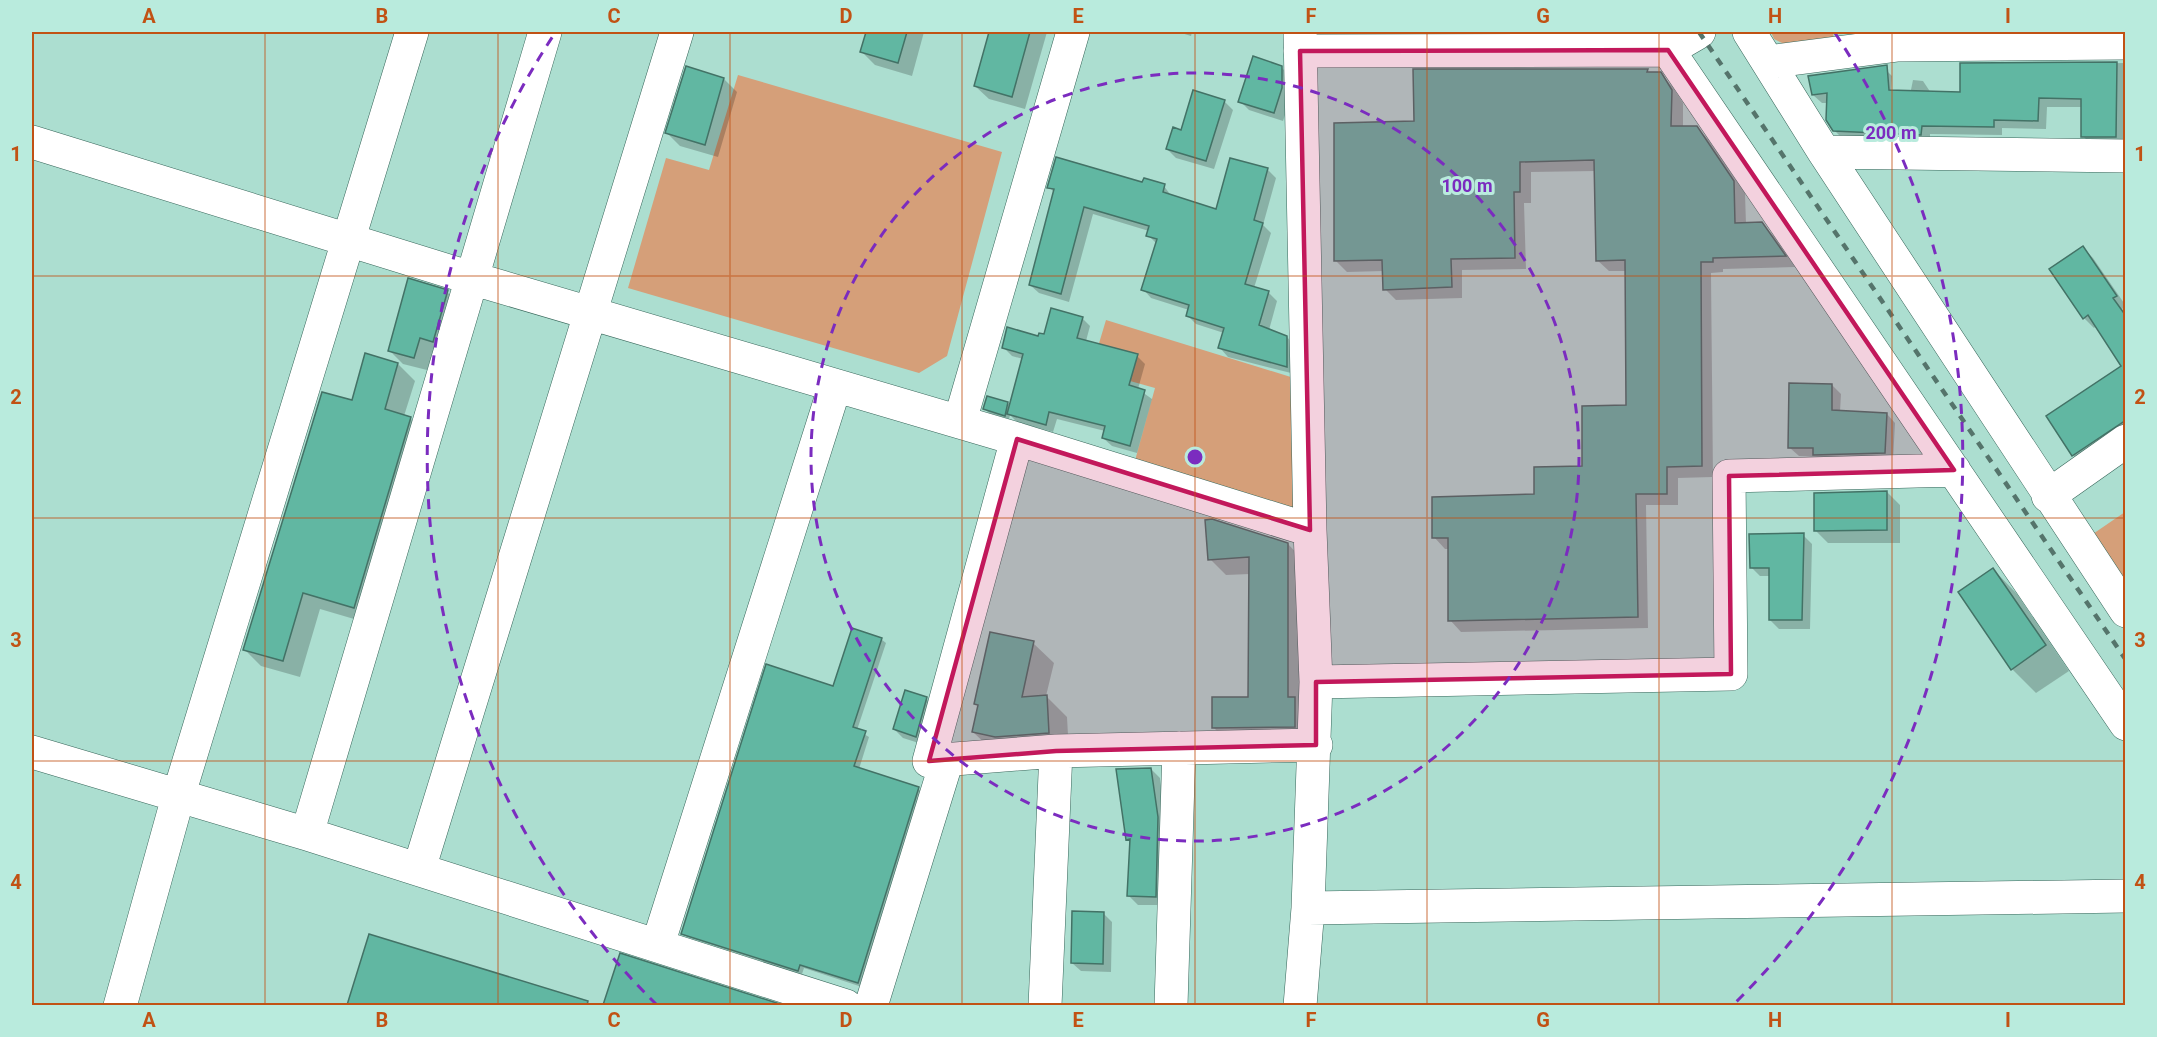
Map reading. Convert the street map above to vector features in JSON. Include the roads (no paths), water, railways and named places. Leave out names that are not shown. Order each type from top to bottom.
[{"type":"street","points":[[120,1005],[178,796],[412,32]]},
{"type":"street","points":[[307,834],[545,32]]},
{"type":"street","points":[[419,869],[593,313],[677,32]]},
{"type":"street","points":[[960,421],[1073,32]]},
{"type":"street","points":[[1300,1005],[1308,908],[1316,745],[1316,682],[1310,530],[1300,41],[1668,50],[1700,32]]},
{"type":"street","points":[[1749,32],[1824,152],[2048,496],[2126,611]]},
{"type":"street","points":[[1768,62],[1898,45],[2121,39]]},
{"type":"street","points":[[1668,50],[2126,724]]},
{"type":"street","points":[[32,142],[471,278],[960,421],[1310,530]]},
{"type":"street","points":[[1824,152],[2126,156]]},
{"type":"street","points":[[658,944],[835,386]]},
{"type":"street","points":[[1017,439],[929,761],[1056,751],[1316,745]]},
{"type":"street","points":[[2048,496],[2126,441]]},
{"type":"street","points":[[1316,682],[1731,674],[1729,476],[1954,470]]},
{"type":"street","points":[[1171,1005],[1179,748]]},
{"type":"street","points":[[1045,1005],[1056,751]]},
{"type":"street","points":[[32,752],[307,834],[846,1005]]},
{"type":"street","points":[[871,1005],[947,760]]},
{"type":"street","points":[[1308,908],[2126,896]]},
{"type":"railway","points":[[1699,32],[2126,660]]}]
